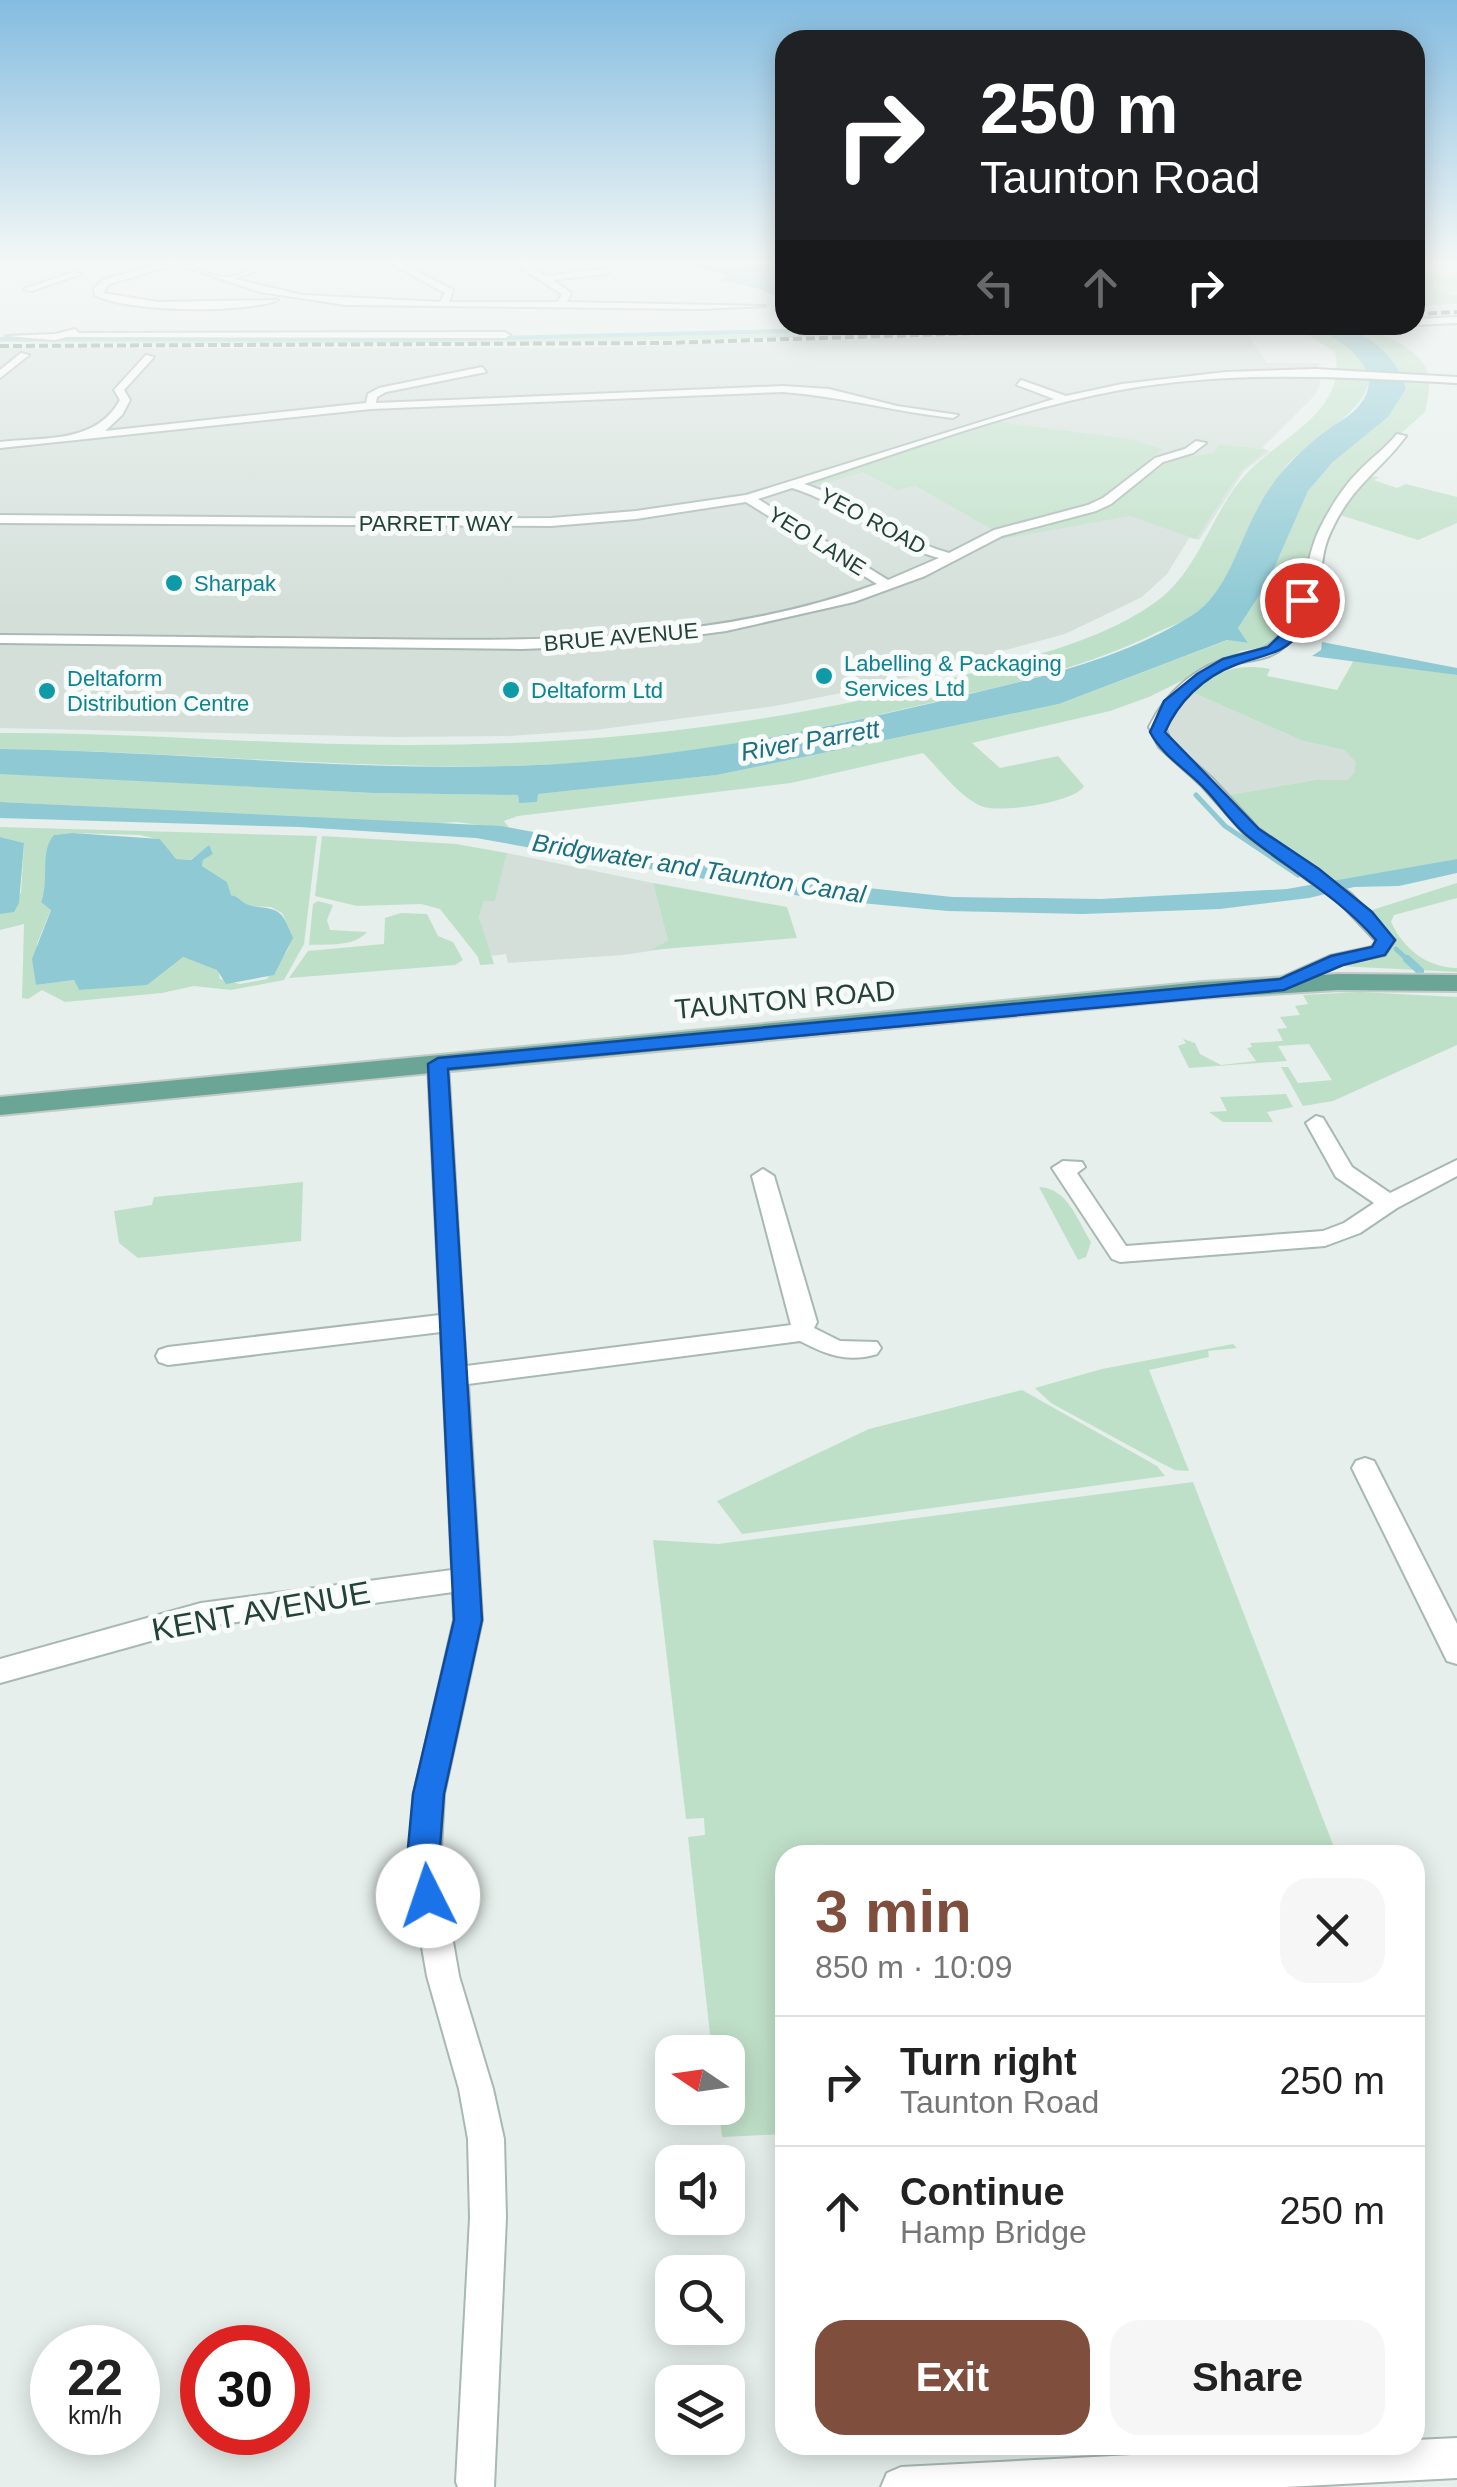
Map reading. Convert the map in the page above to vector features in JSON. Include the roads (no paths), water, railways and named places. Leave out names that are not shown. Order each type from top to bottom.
[{"type":"main road","name":"TAUNTON ROAD","points":[[0,1106],[1284,984],[1457,983]]},
{"type":"street","points":[[95,434],[118,412],[125,400],[119,390],[131,377]]},
{"type":"street","points":[[371,406],[372,396],[383,390],[447,377]]},
{"type":"street","points":[[464,402],[467,380],[471,377]]},
{"type":"street","name":"PARRETT WAY","points":[[0,519],[551,522],[636,515],[748,498],[1064,399],[1209,377]]},
{"type":"street","name":"PARRETT WAY","points":[[1414,377],[1452,379]]},
{"type":"street","points":[[1021,384],[1064,399]]},
{"type":"street","points":[[0,445],[371,406],[700,395],[783,388],[830,392],[870,404],[954,415]]},
{"type":"street","points":[[1284,984],[1302,973],[1384,947],[1382,933],[1349,900],[1253,833],[1208,782],[1164,744],[1158,727],[1169,704],[1202,678],[1228,662],[1274,650],[1294,631],[1298,607],[1313,584],[1309,568],[1339,505],[1360,476],[1402,436]]},
{"type":"street","name":"BRUE AVENUE","points":[[0,640],[522,644],[620,641],[726,627],[849,599],[953,558],[998,533],[1107,501],[1159,460],[1189,451],[1200,443]]},
{"type":"street","name":"YEO ROAD","points":[[793,484],[820,490],[928,551],[953,558]]},
{"type":"street","name":"YEO LANE","points":[[748,498],[887,585]]},
{"type":"street","points":[[438,1064],[468,1620],[429,1794],[424,1848],[428,1896],[443,1976],[476,2089],[486,2139],[488,2218],[471,2485]]},
{"type":"street","points":[[1316,1123],[1344,1172],[1389,1203]]},
{"type":"street","points":[[1074,1166],[1062,1168],[1120,1254],[1325,1238],[1352,1228],[1389,1203],[1457,1167]]},
{"type":"street","points":[[457,1376],[790,1336],[800,1331],[805,1322],[763,1176]]},
{"type":"street","points":[[168,1356],[454,1322]]},
{"type":"street","points":[[800,1331],[837,1350],[869,1348]]},
{"type":"street","points":[[1366,1468],[1457,1652]]},
{"type":"street","name":"KENT AVENUE","points":[[0,1671],[201,1615],[468,1579]]},
{"type":"street","points":[[901,2487],[1457,2458]]},
{"type":"water","name":"River Parrett","points":[[1368,377],[1402,377],[1406,389],[1388,417],[1333,462],[1308,491],[1268,582],[1238,628],[1248,643],[1227,640],[1059,704],[717,775],[538,794],[537,802],[519,803],[518,795],[373,793],[0,774],[0,749],[449,767],[621,759],[835,725],[1070,668],[1132,646],[1204,606],[1223,581],[1258,508],[1279,476],[1306,448],[1353,412],[1365,398]]},
{"type":"water","points":[[1322,642],[1457,668],[1457,675],[1312,656],[1321,650]]},
{"type":"water","name":"Bridgwater and Taunton Canal","points":[[0,802],[501,826],[784,879],[952,897],[1101,899],[1287,889],[1457,859],[1457,873],[1399,886],[1354,887],[1309,898],[1220,909],[1083,914],[948,911],[817,899],[476,838],[299,827],[0,818]]},
{"type":"water","points":[[54,835],[160,839],[176,859],[191,860],[209,845],[213,854],[203,860],[202,866],[227,882],[231,895],[249,905],[275,910],[286,921],[293,938],[274,975],[226,984],[217,970],[183,957],[147,985],[79,990],[74,980],[36,985],[32,959],[51,910],[41,902],[47,849]]},
{"type":"water","points":[[0,837],[24,843],[19,903],[14,912],[0,914]]},
{"type":"waterway","points":[[1196,795],[1225,826],[1298,875]]},
{"type":"waterway","points":[[1396,949],[1409,961]]},
{"type":"waterway","points":[[1407,959],[1420,971]]},
{"type":"place","name":"Sharpak","points":[[174,583]]},
{"type":"place","name":"Labelling & Packaging Services Ltd","points":[[824,676]]},
{"type":"place","name":"Deltaform Ltd","points":[[511,690]]},
{"type":"place","name":"Deltaform Distribution Centre","points":[[47,691]]}]
